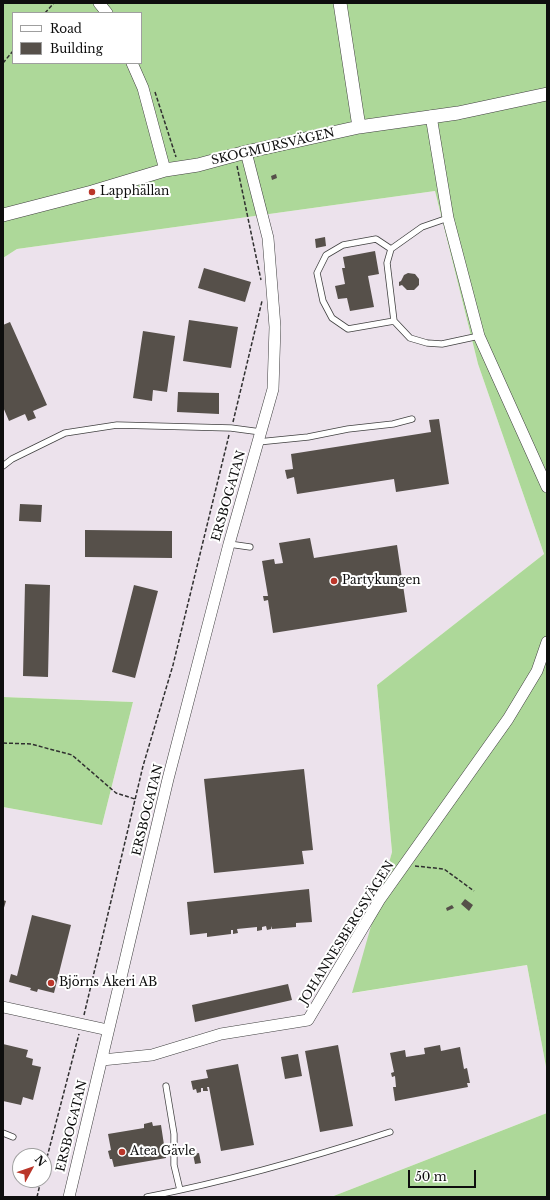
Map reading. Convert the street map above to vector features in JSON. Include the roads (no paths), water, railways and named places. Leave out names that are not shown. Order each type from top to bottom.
[{"type":"street","points":[[98,3],[106,12]]},
{"type":"street","points":[[340,3],[359,127]]},
{"type":"street","points":[[132,64],[143,88],[165,170]]},
{"type":"street","name":"SKOGMURSVÄGEN","points":[[3,215],[165,170],[198,165],[246,152],[359,127],[458,112],[547,94]]},
{"type":"street","points":[[431,116],[448,218],[479,336],[547,487]]},
{"type":"street","name":"ERSBOGATAN","points":[[68,1197],[168,779],[229,544],[273,389],[275,327],[268,238],[246,152]]},
{"type":"street","name":"JOHANNESBERGSVÄGEN","points":[[102,1060],[152,1055],[221,1034],[308,1020],[354,942],[405,864],[508,719],[537,671],[547,642]]},
{"type":"street","points":[[3,1007],[108,1030]]},
{"type":"lane","points":[[448,218],[422,227],[391,249],[387,263],[394,321],[410,338],[427,343],[442,344],[479,336]]},
{"type":"lane","points":[[391,249],[376,239],[344,245],[326,255],[317,273],[323,301],[332,318],[348,329],[394,321]]},
{"type":"lane","points":[[3,466],[12,459],[65,433],[118,425],[231,428],[259,437],[308,437],[348,429],[393,424],[412,419]]},
{"type":"lane","points":[[229,544],[250,547]]},
{"type":"lane","points":[[166,1086],[174,1134],[174,1165],[180,1190]]},
{"type":"lane","points":[[147,1197],[282,1164],[390,1132]]},
{"type":"lane","points":[[3,1133],[13,1137]]},
{"type":"place","name":"Lapphällan","points":[[92,192]]},
{"type":"place","name":"Partykungen","points":[[334,581]]},
{"type":"place","name":"Björns Åkeri AB","points":[[51,983]]},
{"type":"place","name":"Atea Gävle","points":[[122,1152]]}]
